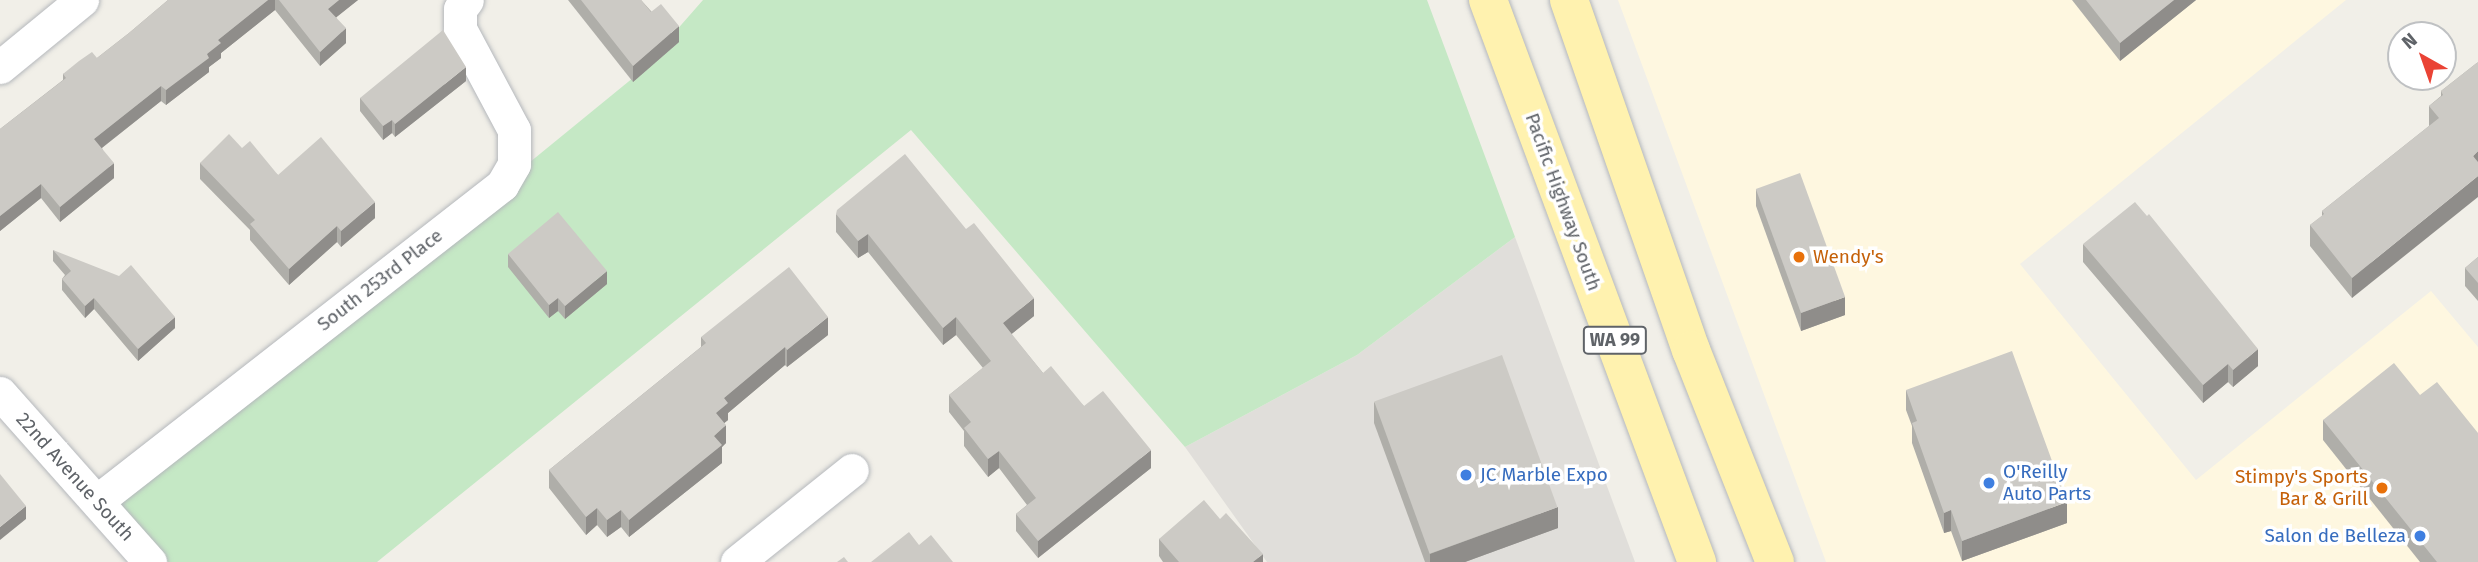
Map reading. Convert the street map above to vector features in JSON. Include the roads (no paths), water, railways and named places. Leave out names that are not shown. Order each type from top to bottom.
[{"type":"main road","name":"Pacific Highway South","points":[[1488,0],[1697,562]]},
{"type":"main road","points":[[1569,0],[1691,351],[1774,562]]},
{"type":"street","points":[[0,67],[82,0]]},
{"type":"street","name":"South 253rd Place","points":[[97,501],[502,185],[514,163],[514,130],[460,29],[460,9],[467,0]]},
{"type":"street","name":"22nd Avenue South","points":[[0,393],[150,562]]},
{"type":"street","points":[[737,562],[852,470]]},
{"type":"place","name":"Wendy's","points":[[1799,257]]},
{"type":"place","name":"JC Marble Expo","points":[[1466,475]]},
{"type":"place","name":"O'Reilly Auto Parts","points":[[1989,483]]},
{"type":"place","name":"Stimpy's Sports Bar & Grill","points":[[2382,488]]},
{"type":"place","name":"Salon de Belleza","points":[[2420,536]]}]
